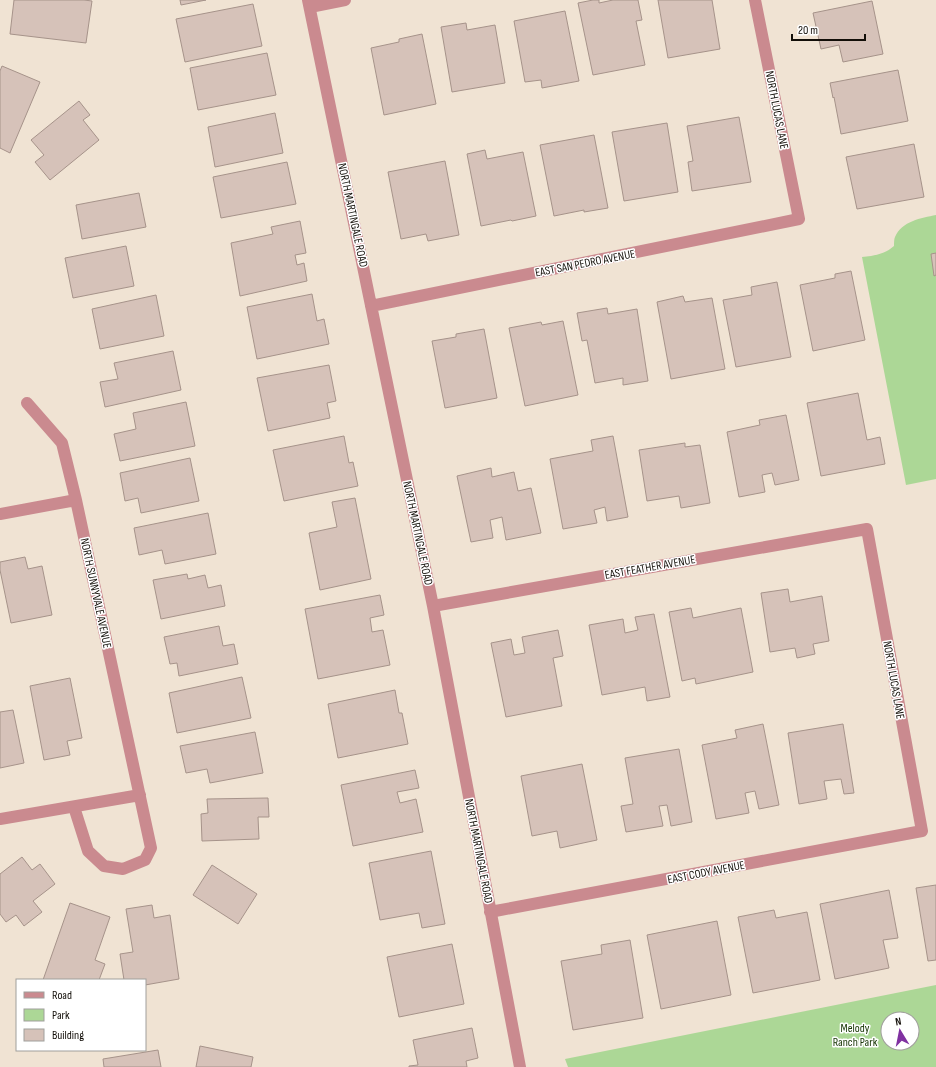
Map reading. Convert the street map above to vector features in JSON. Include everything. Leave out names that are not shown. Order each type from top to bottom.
[{"type":"street","points":[[309,4],[345,0]]},
{"type":"street","name":"NORTH LUCAS LANE","points":[[755,0],[799,219]]},
{"type":"street","name":"NORTH MARTINGALE ROAD","points":[[309,4],[433,606],[520,1067]]},
{"type":"street","name":"EAST SAN PEDRO AVENUE","points":[[371,306],[799,219]]},
{"type":"street","name":"NORTH SUNNYVALE AVENUE","points":[[27,403],[62,443],[76,500],[151,848],[145,860],[123,869],[104,866],[88,851],[74,807]]},
{"type":"street","points":[[0,514],[76,500]]},
{"type":"street","name":"NORTH LUCAS LANE","points":[[868,529],[922,832]]},
{"type":"street","name":"EAST FEATHER AVENUE","points":[[433,606],[868,529]]},
{"type":"street","points":[[0,819],[140,795]]},
{"type":"street","name":"EAST CODY AVENUE","points":[[490,912],[922,832]]},
{"type":"green space","points":[[936,215],[936,479],[906,485],[862,257],[887,251],[894,246],[895,237],[902,227],[912,221]]},
{"type":"green space","name":"Melody Ranch Park","points":[[936,985],[936,1067],[568,1067],[565,1059]]},
{"type":"building","points":[[14,0],[92,1],[86,43],[10,34]]},
{"type":"building","points":[[180,0],[206,0],[181,5]]},
{"type":"building","points":[[599,0],[599,3],[613,0],[638,0],[642,20],[636,21],[645,65],[593,75],[578,3]]},
{"type":"building","points":[[658,0],[712,0],[720,49],[668,58]]},
{"type":"building","points":[[872,1],[883,54],[843,62],[839,45],[821,49],[813,13]]},
{"type":"building","points":[[253,4],[262,46],[185,62],[176,19]]},
{"type":"building","points":[[565,11],[579,81],[542,88],[541,80],[525,82],[514,21]]},
{"type":"building","points":[[466,23],[467,30],[495,25],[505,83],[452,92],[441,27]]},
{"type":"building","points":[[422,34],[436,104],[384,115],[371,48],[399,42],[399,39]]},
{"type":"building","points":[[267,53],[276,95],[198,110],[190,68]]},
{"type":"building","points":[[2,66],[40,82],[10,153],[0,148],[0,71]]},
{"type":"building","points":[[898,70],[908,121],[841,134],[830,83]]},
{"type":"building","points":[[79,101],[90,115],[83,120],[99,140],[50,180],[35,162],[44,155],[31,140]]},
{"type":"building","points":[[275,113],[283,153],[215,167],[208,127]]},
{"type":"building","points":[[739,117],[751,182],[692,191],[688,162],[693,161],[687,126]]},
{"type":"building","points":[[667,123],[678,192],[624,201],[612,132]]},
{"type":"building","points":[[594,135],[608,208],[584,212],[584,210],[554,216],[540,145]]},
{"type":"building","points":[[914,144],[924,197],[857,209],[846,157]]},
{"type":"building","points":[[485,150],[487,159],[523,152],[536,216],[481,226],[467,154]]},
{"type":"building","points":[[445,161],[459,235],[428,241],[426,234],[401,239],[388,172]]},
{"type":"building","points":[[287,162],[296,204],[221,218],[213,177]]},
{"type":"building","points":[[139,193],[146,227],[82,239],[76,205]]},
{"type":"building","points":[[300,221],[306,253],[295,255],[297,265],[304,263],[307,281],[240,296],[231,243],[273,234],[271,227]]},
{"type":"building","points":[[126,246],[134,286],[73,298],[65,258]]},
{"type":"building","points":[[936,253],[936,275],[934,276],[931,254]]},
{"type":"building","points":[[851,271],[865,340],[813,351],[800,285],[835,278],[835,274]]},
{"type":"building","points":[[777,282],[791,357],[736,367],[723,300],[752,295],[751,287]]},
{"type":"building","points":[[312,294],[317,321],[324,319],[329,344],[257,359],[247,307]]},
{"type":"building","points":[[156,295],[164,336],[100,349],[92,309]]},
{"type":"building","points":[[683,296],[685,302],[712,298],[725,369],[671,379],[657,302]]},
{"type":"building","points":[[607,308],[608,314],[637,309],[648,381],[623,385],[623,378],[595,383],[587,340],[582,341],[577,313]]},
{"type":"building","points":[[563,321],[578,395],[525,406],[509,328],[541,322],[542,325]]},
{"type":"building","points":[[484,329],[497,398],[445,408],[432,341],[456,337],[456,334]]},
{"type":"building","points":[[173,351],[181,390],[105,407],[100,382],[118,379],[114,363]]},
{"type":"building","points":[[329,365],[336,401],[327,403],[330,418],[268,431],[257,378]]},
{"type":"building","points":[[858,393],[867,440],[880,437],[885,464],[821,476],[807,403]]},
{"type":"building","points":[[186,402],[195,446],[120,461],[114,434],[136,429],[133,413]]},
{"type":"building","points":[[786,415],[799,480],[775,485],[772,473],[762,475],[765,492],[739,497],[727,432],[760,425],[759,420]]},
{"type":"building","points":[[344,436],[349,463],[353,462],[358,486],[284,501],[273,450]]},
{"type":"building","points":[[613,436],[628,517],[607,521],[605,507],[594,510],[597,523],[563,529],[550,459],[593,451],[591,440]]},
{"type":"building","points":[[685,443],[685,447],[700,445],[710,503],[681,508],[679,496],[647,501],[639,450]]},
{"type":"building","points":[[190,458],[199,501],[141,513],[138,498],[125,501],[120,473]]},
{"type":"building","points":[[491,468],[492,477],[514,472],[518,491],[531,488],[541,533],[506,540],[502,517],[490,520],[493,538],[471,542],[457,476]]},
{"type":"building","points":[[355,498],[371,579],[320,590],[309,533],[337,527],[332,502]]},
{"type":"building","points":[[208,513],[216,554],[165,564],[162,550],[139,555],[134,528]]},
{"type":"building","points":[[25,557],[28,569],[42,566],[52,615],[11,623],[0,570],[0,562]]},
{"type":"building","points":[[187,574],[188,579],[205,575],[208,588],[221,585],[225,606],[161,619],[153,580]]},
{"type":"building","points":[[788,589],[790,602],[822,596],[829,641],[813,644],[815,654],[797,658],[795,648],[770,652],[761,593]]},
{"type":"building","points":[[380,595],[384,615],[370,618],[372,632],[383,630],[390,665],[318,679],[305,609]]},
{"type":"building","points":[[691,608],[693,618],[741,608],[753,672],[696,684],[695,678],[682,681],[669,612]]},
{"type":"building","points":[[654,614],[670,697],[647,701],[645,687],[602,695],[589,625],[623,619],[625,633],[638,630],[635,617]]},
{"type":"building","points":[[219,626],[223,646],[234,644],[238,664],[179,676],[177,663],[170,664],[164,637]]},
{"type":"building","points":[[558,630],[563,656],[553,658],[562,706],[506,717],[491,643],[511,639],[514,655],[525,653],[522,637]]},
{"type":"building","points":[[242,677],[251,718],[177,733],[169,693]]},
{"type":"building","points":[[70,678],[82,738],[67,741],[70,755],[44,760],[30,686]]},
{"type":"building","points":[[395,690],[399,713],[402,713],[408,744],[338,758],[328,704]]},
{"type":"building","points":[[13,710],[24,763],[0,768],[0,712]]},
{"type":"building","points":[[763,724],[779,805],[759,809],[755,791],[745,793],[749,813],[716,819],[702,745],[737,738],[735,730]]},
{"type":"building","points":[[843,724],[854,793],[844,794],[841,779],[824,781],[827,799],[799,804],[788,733]]},
{"type":"building","points":[[255,732],[263,773],[210,783],[207,769],[186,773],[180,746]]},
{"type":"building","points":[[679,749],[692,822],[671,826],[667,805],[659,806],[663,826],[626,832],[621,806],[633,804],[625,758]]},
{"type":"building","points":[[582,764],[597,840],[560,848],[557,831],[532,836],[521,776]]},
{"type":"building","points":[[415,770],[419,788],[397,792],[400,803],[416,799],[423,832],[353,846],[341,785]]},
{"type":"building","points":[[268,798],[269,817],[258,817],[259,839],[202,841],[201,814],[208,813],[207,799]]},
{"type":"building","points":[[431,851],[445,924],[422,928],[419,913],[380,920],[369,863]]},
{"type":"building","points":[[22,857],[32,870],[40,864],[55,884],[33,901],[42,912],[24,926],[16,915],[6,922],[0,914],[0,874]]},
{"type":"building","points":[[212,865],[257,894],[238,924],[193,895]]},
{"type":"building","points":[[936,885],[936,960],[928,961],[916,888]]},
{"type":"building","points":[[889,890],[898,938],[883,940],[889,968],[835,979],[820,904]]},
{"type":"building","points":[[70,903],[110,917],[95,960],[105,964],[99,979],[43,979]]},
{"type":"building","points":[[152,905],[154,918],[170,915],[179,979],[146,985],[146,979],[124,979],[120,954],[133,952],[126,909]]},
{"type":"building","points":[[774,910],[776,918],[807,912],[820,980],[753,993],[738,917]]},
{"type":"building","points":[[717,921],[731,995],[661,1009],[647,935]]},
{"type":"building","points":[[630,940],[643,1018],[573,1030],[561,961],[602,954],[601,945]]},
{"type":"building","points":[[452,944],[464,1004],[399,1017],[387,957]]},
{"type":"building","points":[[472,1028],[478,1058],[466,1061],[467,1067],[409,1067],[418,1065],[413,1040]]},
{"type":"building","points":[[200,1046],[253,1057],[251,1067],[196,1067]]},
{"type":"building","points":[[158,1050],[161,1067],[104,1067],[103,1059]]}]
